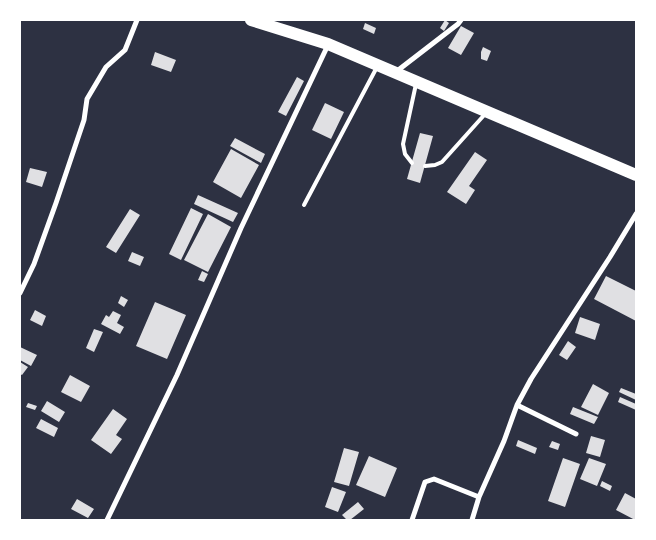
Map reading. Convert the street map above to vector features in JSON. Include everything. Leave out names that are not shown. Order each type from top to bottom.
[{"type":"highway","points":[[251,20],[328,44],[636,175]]},
{"type":"street","points":[[20,293],[34,264],[56,203],[84,120],[87,99],[106,67],[125,50],[137,20]]},
{"type":"street","points":[[395,72],[461,20]]},
{"type":"street","points":[[107,520],[177,375],[241,228],[328,44]]},
{"type":"street","points":[[472,520],[479,497],[494,465],[517,405],[531,379],[636,214]]},
{"type":"street","points":[[517,405],[576,434]]},
{"type":"street","points":[[412,520],[425,482],[434,479],[479,497]]},
{"type":"lane","points":[[304,205],[378,65]]},
{"type":"lane","points":[[412,163],[405,154],[403,144],[416,81]]},
{"type":"lane","points":[[425,166],[442,162],[488,112]]},
{"type":"building","points":[[445,20],[449,23],[444,31],[440,28]]},
{"type":"building","points":[[365,23],[376,28],[374,34],[363,29]]},
{"type":"building","points":[[461,26],[474,33],[461,55],[448,48]]},
{"type":"building","points":[[483,47],[491,51],[487,61],[481,59]]},
{"type":"building","points":[[155,52],[176,60],[171,72],[151,65]]},
{"type":"building","points":[[297,77],[304,81],[286,116],[278,112]]},
{"type":"building","points":[[325,103],[344,112],[331,139],[312,130]]},
{"type":"building","points":[[420,133],[433,136],[420,183],[407,179]]},
{"type":"building","points":[[235,138],[265,154],[261,163],[230,146]]},
{"type":"building","points":[[231,149],[259,165],[241,198],[213,182]]},
{"type":"building","points":[[475,152],[487,160],[469,186],[475,190],[466,204],[447,192]]},
{"type":"building","points":[[30,168],[47,172],[42,187],[26,182]]},
{"type":"building","points":[[198,195],[238,213],[233,222],[194,204]]},
{"type":"building","points":[[191,208],[203,214],[181,260],[169,254]]},
{"type":"building","points":[[130,209],[140,215],[116,253],[106,247]]},
{"type":"building","points":[[208,214],[231,227],[208,272],[184,260]]},
{"type":"building","points":[[132,252],[144,257],[140,266],[128,261]]},
{"type":"building","points":[[202,271],[208,274],[204,282],[198,280]]},
{"type":"building","points":[[606,276],[636,291],[636,321],[594,299]]},
{"type":"building","points":[[121,296],[128,300],[124,307],[118,303]]},
{"type":"building","points":[[155,302],[186,315],[167,359],[136,346]]},
{"type":"building","points":[[35,310],[46,316],[42,326],[30,320]]},
{"type":"building","points":[[113,311],[121,315],[117,323],[124,327],[120,334],[101,324],[106,315],[109,317]]},
{"type":"building","points":[[580,317],[600,324],[595,340],[575,333]]},
{"type":"building","points":[[94,329],[103,332],[94,352],[86,348]]},
{"type":"building","points":[[568,341],[576,347],[567,360],[559,355]]},
{"type":"building","points":[[20,347],[37,355],[31,366],[20,360]]},
{"type":"building","points":[[20,362],[28,367],[22,375],[20,374]]},
{"type":"building","points":[[70,375],[90,386],[81,402],[61,392]]},
{"type":"building","points":[[593,384],[609,393],[598,415],[581,407]]},
{"type":"building","points":[[621,388],[636,394],[636,400],[619,392]]},
{"type":"building","points":[[620,397],[636,404],[636,410],[618,402]]},
{"type":"building","points":[[47,401],[65,412],[59,422],[41,411]]},
{"type":"building","points":[[28,403],[37,406],[35,410],[26,407]]},
{"type":"building","points":[[573,407],[598,417],[594,424],[570,414]]},
{"type":"building","points":[[113,409],[127,419],[116,435],[122,439],[111,454],[91,440]]},
{"type":"building","points":[[41,419],[58,428],[54,437],[36,428]]},
{"type":"building","points":[[591,436],[605,440],[600,457],[586,453]]},
{"type":"building","points":[[518,440],[537,448],[535,454],[516,446]]},
{"type":"building","points":[[552,441],[560,444],[558,450],[549,447]]},
{"type":"building","points":[[344,448],[359,452],[349,486],[334,482]]},
{"type":"building","points":[[369,456],[397,468],[385,497],[356,485]]},
{"type":"building","points":[[563,458],[580,464],[565,507],[548,501]]},
{"type":"building","points":[[589,458],[606,464],[597,486],[580,479]]},
{"type":"building","points":[[602,481],[612,486],[610,491],[600,486]]},
{"type":"building","points":[[332,487],[346,492],[338,512],[325,507]]},
{"type":"building","points":[[625,493],[636,499],[635,520],[616,510]]},
{"type":"building","points":[[77,499],[94,509],[88,518],[71,509]]},
{"type":"building","points":[[358,502],[364,509],[350,520],[347,520],[342,515]]}]
